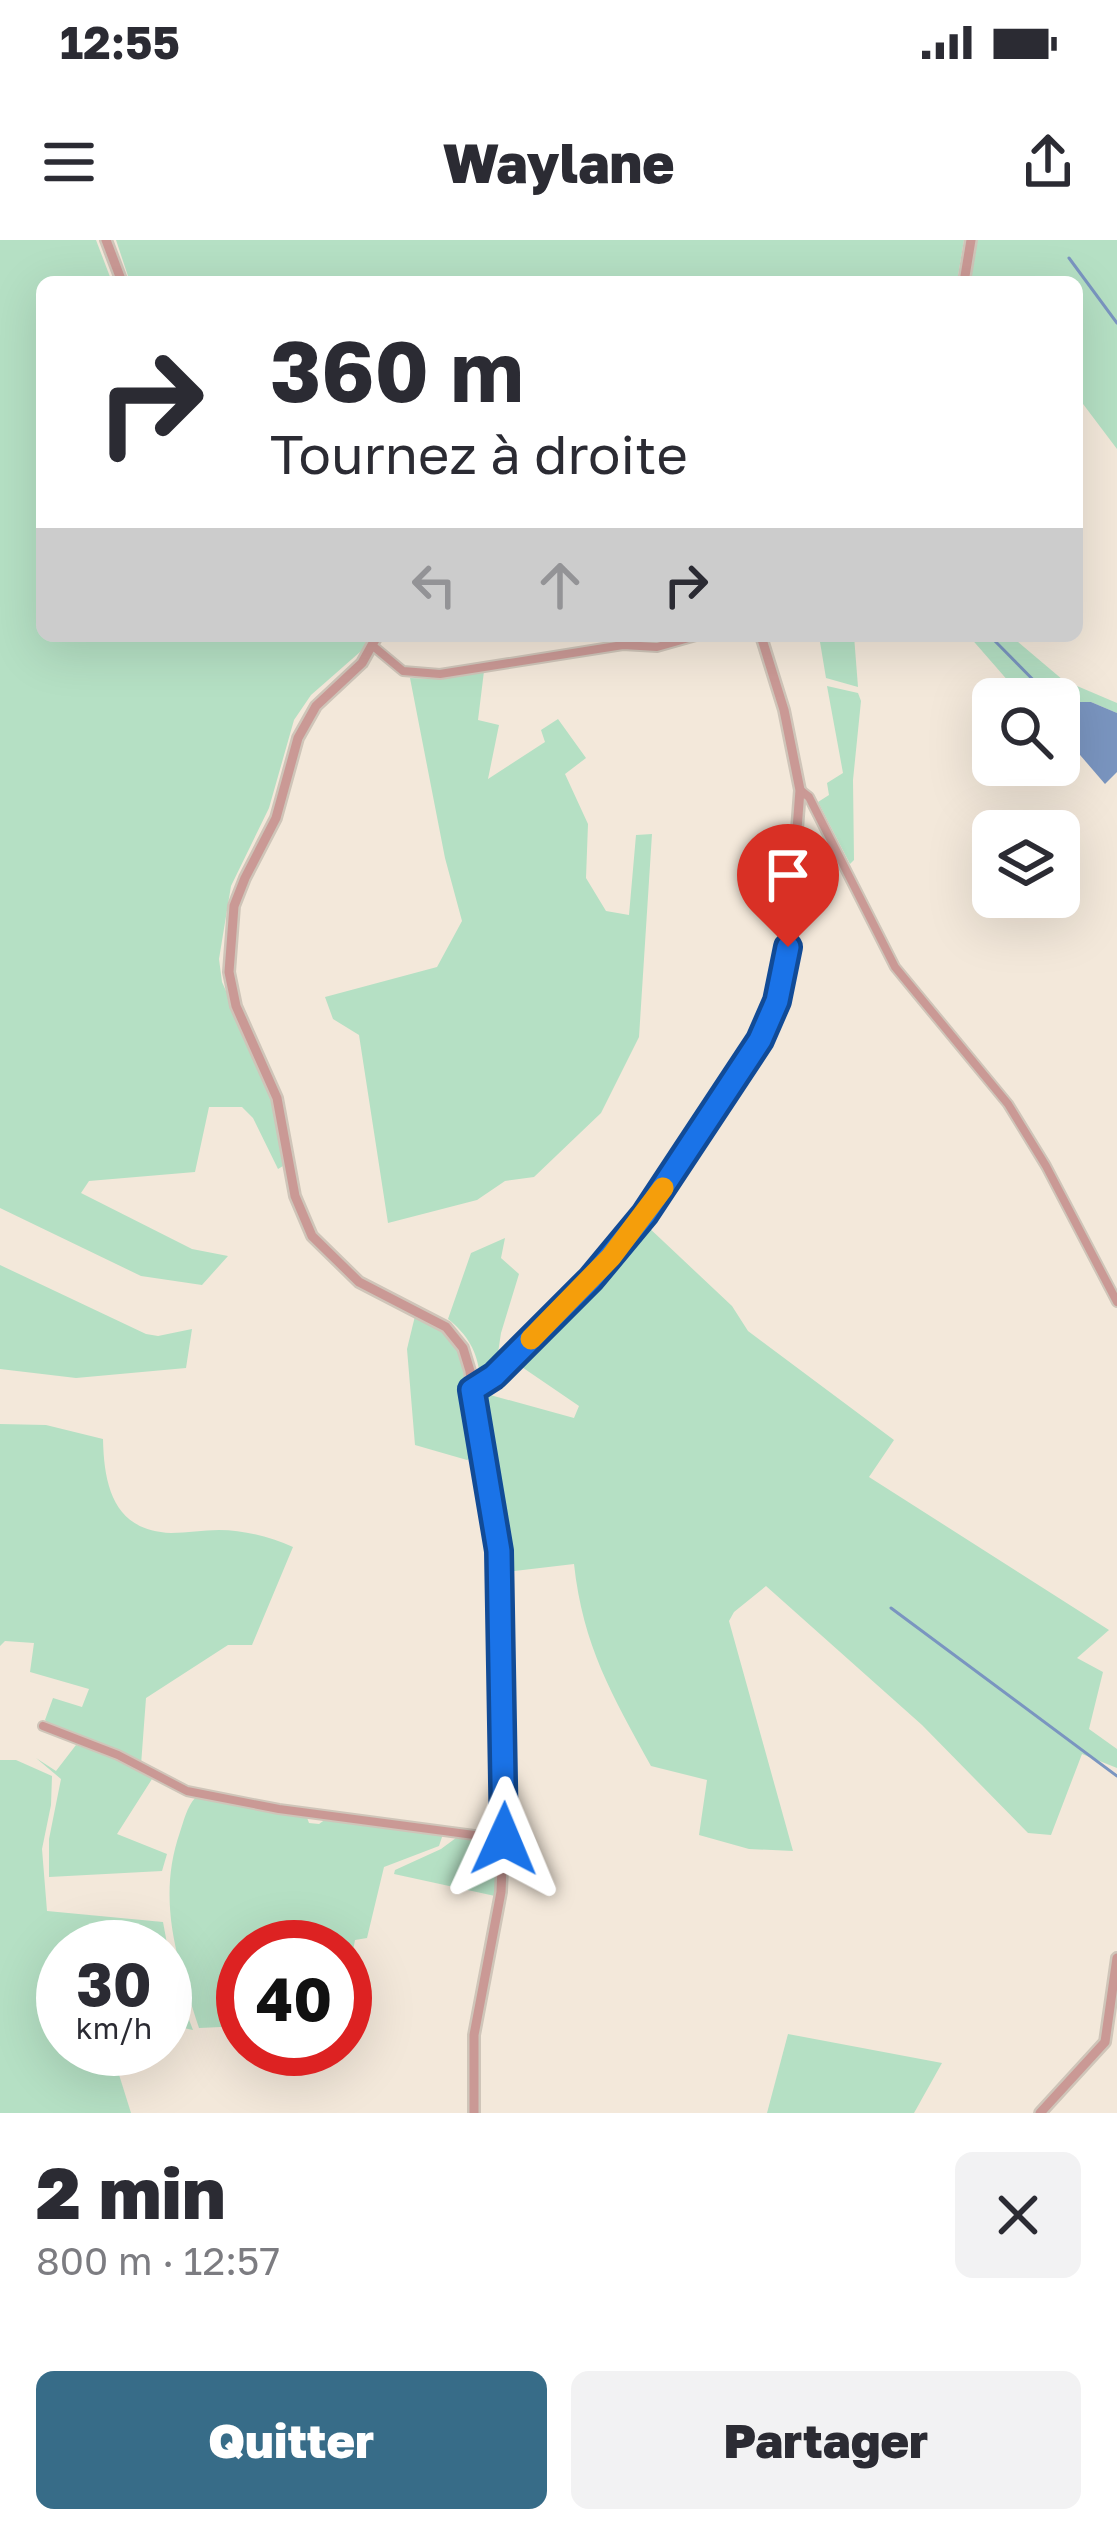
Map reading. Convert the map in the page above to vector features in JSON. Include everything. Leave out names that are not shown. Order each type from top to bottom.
[{"type":"street","points":[[106,240],[120,276]]},
{"type":"street","points":[[965,276],[971,240]]},
{"type":"street","points":[[374,642],[354,672],[316,706],[298,738],[276,818],[234,906],[229,982],[277,1098],[295,1196],[312,1236],[359,1282],[452,1332],[467,1358],[499,1551],[504,1839],[499,1908],[474,2035],[474,2113]]},
{"type":"street","points":[[376,642],[404,670],[440,674],[623,645],[657,647],[675,642]]},
{"type":"street","points":[[472,1390],[494,1376],[611,1257],[659,1194],[760,1040],[777,1001],[800,790],[784,710],[763,642]]},
{"type":"street","points":[[800,790],[809,796],[895,968],[1008,1104],[1117,1302]]},
{"type":"street","points":[[44,1726],[118,1755],[187,1791],[279,1809],[504,1839]]},
{"type":"street","points":[[1040,2113],[1105,2042],[1117,1958]]},
{"type":"green space","points":[[0,240],[96,240],[110,276],[36,276],[36,642],[368,645],[311,695],[294,720],[269,808],[231,886],[219,959],[222,982],[269,1088],[283,1166],[278,1169],[253,1118],[242,1107],[209,1107],[195,1172],[89,1181],[81,1193],[192,1249],[228,1256],[202,1285],[141,1276],[0,1208]]},
{"type":"green space","points":[[116,240],[964,240],[958,276],[128,276]]},
{"type":"green space","points":[[976,240],[1117,240],[1117,449],[1083,404],[1083,276],[970,276]]},
{"type":"green space","points":[[820,642],[854,642],[858,687],[826,678]]},
{"type":"green space","points":[[974,642],[1018,642],[1061,678],[1006,678]]},
{"type":"green space","points":[[484,671],[478,720],[499,725],[488,779],[545,742],[541,730],[558,719],[586,758],[565,774],[588,824],[586,878],[606,911],[629,915],[636,835],[652,834],[639,1037],[601,1113],[534,1177],[505,1181],[477,1200],[388,1223],[359,1035],[333,1019],[325,997],[437,967],[462,921],[410,678],[440,679]]},
{"type":"green space","points":[[827,686],[858,693],[861,701],[853,780],[854,860],[850,864],[818,802],[829,795],[827,783],[843,773]]},
{"type":"green space","points":[[1080,687],[1117,703],[1117,713],[1091,702],[1080,707]]},
{"type":"green space","points":[[646,1225],[732,1306],[748,1331],[894,1440],[869,1477],[1109,1630],[1077,1658],[1103,1672],[1089,1729],[1117,1749],[1117,1768],[1082,1754],[1051,1835],[1028,1833],[922,1725],[766,1586],[729,1621],[793,1851],[749,1849],[699,1835],[707,1780],[651,1766],[592,1645],[574,1564],[506,1572],[485,1438],[483,1393],[574,1418],[579,1406],[516,1363]]},
{"type":"green space","points":[[505,1238],[501,1258],[519,1274],[496,1366],[480,1377],[470,1344],[448,1319],[471,1253]]},
{"type":"green space","points":[[0,1265],[146,1334],[192,1329],[186,1368],[76,1378],[0,1369]]},
{"type":"green space","points":[[415,1316],[443,1329],[461,1356],[476,1455],[467,1460],[415,1445],[407,1349]]},
{"type":"green space","points":[[0,1424],[46,1425],[103,1439],[110,1490],[116,1504],[137,1524],[171,1533],[238,1531],[293,1547],[252,1645],[228,1645],[146,1698],[141,1765],[49,1724],[45,1720],[53,1698],[82,1707],[89,1689],[30,1672],[34,1643],[5,1641],[0,1646]]},
{"type":"green space","points":[[76,1745],[114,1757],[152,1779],[117,1834],[167,1854],[162,1871],[49,1877],[49,1839],[61,1779],[36,1758],[56,1771]]},
{"type":"green space","points":[[0,1760],[16,1760],[52,1776],[42,1849],[47,1911],[142,1920],[36,1920],[36,2076],[119,2076],[131,2113],[0,2113]]},
{"type":"green space","points":[[195,1798],[306,1815],[309,1823],[326,1819],[443,1834],[439,1846],[384,1867],[371,1920],[216,1920],[216,2027],[199,2028],[192,2005],[192,1920],[172,1920],[170,1907],[173,1858]]},
{"type":"green space","points":[[460,1835],[489,1841],[499,1850],[495,1896],[394,1874],[395,1870]]},
{"type":"green space","points":[[788,2034],[942,2063],[914,2113],[767,2113]]},
{"type":"water","points":[[1080,702],[1117,713],[1117,772],[1105,784],[1080,755]]},
{"type":"waterway","points":[[1069,258],[1082,276]]},
{"type":"waterway","points":[[1083,277],[1117,323]]},
{"type":"waterway","points":[[996,642],[1031,678]]},
{"type":"waterway","points":[[891,1608],[1117,1776]]},
{"type":"slow traffic","points":[[531,1339],[611,1257],[663,1188]]},
{"type":"route","points":[[504,1839],[499,1551],[472,1390],[494,1376],[591,1279],[645,1214],[760,1040],[774,1012],[788,947]]}]
